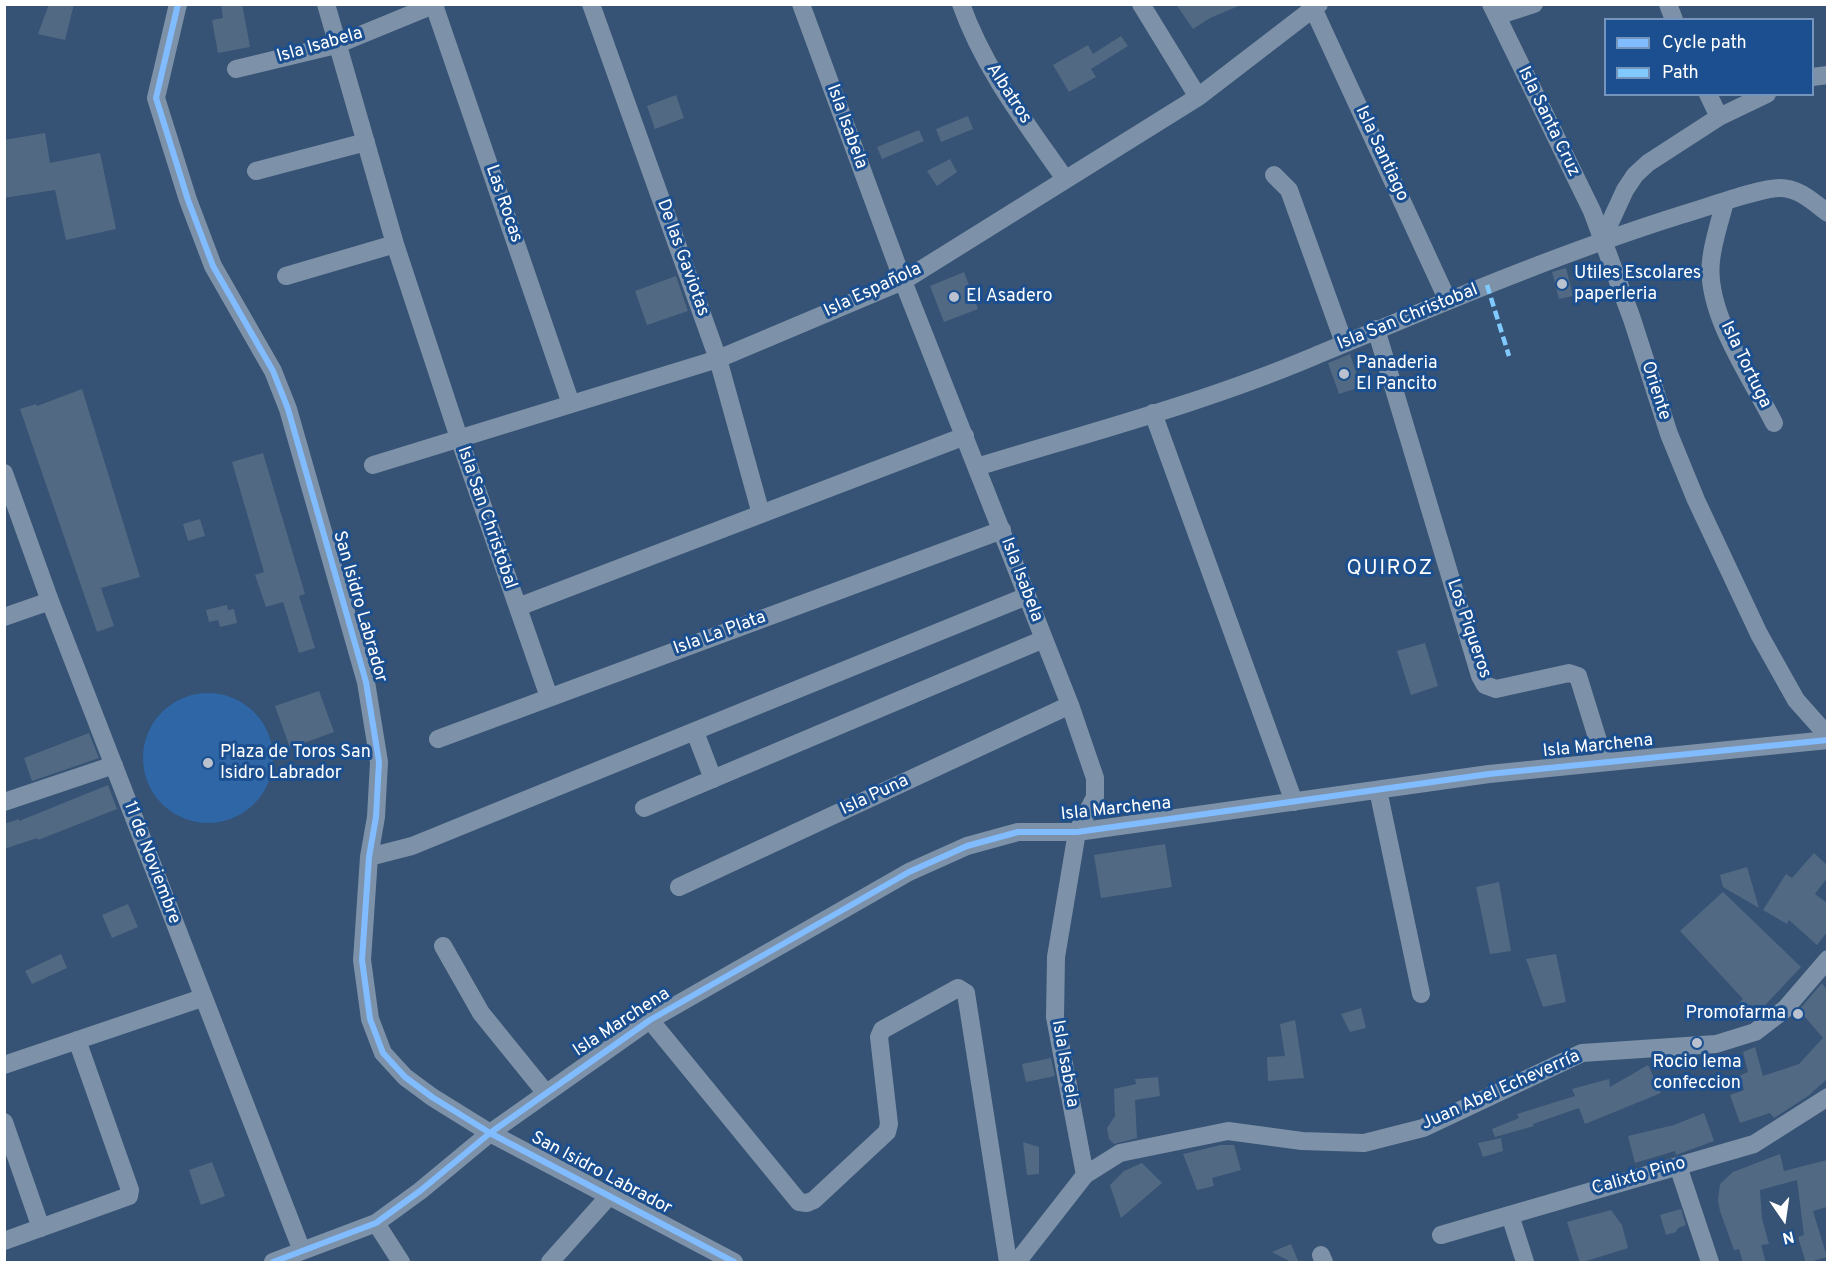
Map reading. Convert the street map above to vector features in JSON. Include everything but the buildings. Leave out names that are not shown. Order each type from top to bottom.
[{"type":"street","name":"San Isidro Labrador","points":[[178,4],[156,98],[188,200],[213,266],[273,371],[288,409],[366,682],[379,762],[376,817],[369,857],[362,960],[369,1019],[383,1053],[414,1084],[490,1133],[734,1263]]},
{"type":"street","name":"Isla San Christobal","points":[[326,4],[395,244],[518,607],[965,436]]},
{"type":"street","name":"De las Gaviotas","points":[[591,4],[718,359],[761,514]]},
{"type":"street","name":"Isla Isabela","points":[[801,4],[903,281],[1070,705],[1095,778],[1095,797],[1077,832],[1056,957],[1054,992],[1055,1017],[1085,1175]]},
{"type":"street","name":"Albatros","points":[[961,4],[986,60],[1005,94],[1065,179]]},
{"type":"street","points":[[1141,4],[1198,97]]},
{"type":"street","points":[[1494,10],[1534,4]]},
{"type":"street","name":"Isla Isabela","points":[[236,69],[336,45],[428,6]]},
{"type":"street","name":"Las Rocas","points":[[428,6],[571,404]]},
{"type":"street","name":"Isla Española","points":[[373,465],[718,359],[903,281],[1198,97],[1316,6]]},
{"type":"street","name":"Isla Santiago","points":[[1316,6],[1448,301]]},
{"type":"street","name":"Isla Santa Cruz","points":[[1494,10],[1592,211],[1602,240]]},
{"type":"street","points":[[1709,96],[1719,117]]},
{"type":"street","points":[[1602,240],[1624,190],[1635,175],[1719,117],[1763,96]]},
{"type":"street","points":[[256,171],[366,142]]},
{"type":"street","points":[[1275,176],[1289,190],[1344,343]]},
{"type":"street","name":"Isla San Christobal","points":[[977,467],[1152,413],[1276,371],[1602,240],[1725,202],[1779,188],[1804,195],[1827,213]]},
{"type":"street","name":"Isla Tortuga","points":[[1725,202],[1711,261],[1711,286],[1726,332],[1774,423]]},
{"type":"street","name":"Oriente","points":[[1602,240],[1632,319],[1669,434],[1696,500],[1759,634],[1796,700],[1827,738]]},
{"type":"street","points":[[286,276],[395,244]]},
{"type":"street","name":"Los Piqueros","points":[[1376,329],[1480,676],[1485,685],[1496,689],[1569,673],[1578,676],[1604,760]]},
{"type":"street","points":[[1152,413],[1294,802]]},
{"type":"street","name":"11 de Noviembre","points":[[4,472],[50,601],[302,1251]]},
{"type":"street","name":"Isla La Plata","points":[[438,739],[1002,530]]},
{"type":"street","points":[[369,857],[412,846],[1027,596]]},
{"type":"street","points":[[4,617],[50,601]]},
{"type":"street","points":[[518,607],[549,697]]},
{"type":"street","points":[[644,808],[1044,639]]},
{"type":"street","name":"Isla Puna","points":[[679,887],[1070,705]]},
{"type":"street","points":[[695,732],[713,779]]},
{"type":"street","name":"Isla Marchena","points":[[278,1262],[376,1223],[420,1191],[490,1133],[650,1020],[909,872],[968,846],[1018,832],[1077,832],[1604,760],[1827,738]]},
{"type":"street","points":[[4,802],[114,765]]},
{"type":"street","points":[[1378,790],[1421,994]]},
{"type":"street","points":[[443,946],[481,1013],[546,1092]]},
{"type":"street","name":"Juan Abel Echeverría","points":[[1017,1263],[1085,1175],[1120,1153],[1228,1131],[1302,1141],[1364,1143],[1423,1128],[1582,1053],[1716,1044],[1755,1032],[1777,1015],[1827,960]]},
{"type":"street","points":[[650,1020],[799,1202],[807,1203],[814,1200],[887,1132],[889,1124],[879,1038],[882,1030],[958,988],[963,989],[966,993],[1008,1263]]},
{"type":"street","points":[[4,1065],[202,998]]},
{"type":"street","points":[[4,1241],[129,1196],[130,1190],[76,1040]]},
{"type":"street","name":"Calixto Pino","points":[[1441,1234],[1754,1144],[1827,1097]]},
{"type":"street","points":[[4,1122],[41,1228]]},
{"type":"street","points":[[1678,1166],[1710,1263]]},
{"type":"street","points":[[550,1263],[610,1195]]},
{"type":"street","points":[[1510,1215],[1525,1263]]},
{"type":"street","points":[[376,1223],[401,1263]]},
{"type":"shaded area","name":"Plaza de Toros San Isidro Labrador","points":[[208,693],[233,698],[254,712],[268,733],[273,758],[268,783],[254,804],[233,818],[208,823],[183,818],[162,804],[148,783],[143,758],[148,733],[162,712],[183,698]]},
{"type":"marked path","points":[[1487,285],[1509,356]]},
{"type":"cycle path","points":[[178,4],[156,98],[188,200],[213,266],[273,371],[288,409],[366,682],[379,762],[376,817],[369,857],[362,960],[370,1019],[383,1053],[405,1077],[432,1097],[490,1133],[734,1262]]},
{"type":"cycle path","points":[[273,1262],[376,1223],[420,1191],[490,1133],[650,1020],[909,872],[967,846],[1018,832],[1077,832],[1489,774],[1828,740]]},
{"type":"place","name":"Utiles Escolares paperleria","points":[[1562,284]]},
{"type":"place","name":"El Asadero","points":[[954,297]]},
{"type":"place","name":"Panaderia El Pancito","points":[[1344,374]]},
{"type":"place","name":"Plaza de Toros San Isidro Labrador","points":[[208,763]]},
{"type":"place","name":"Promofarma","points":[[1798,1014]]},
{"type":"place","name":"Rocio lema confeccion","points":[[1697,1043]]},
{"type":"district","name":"QUIROZ","points":[[1390,570]]}]
